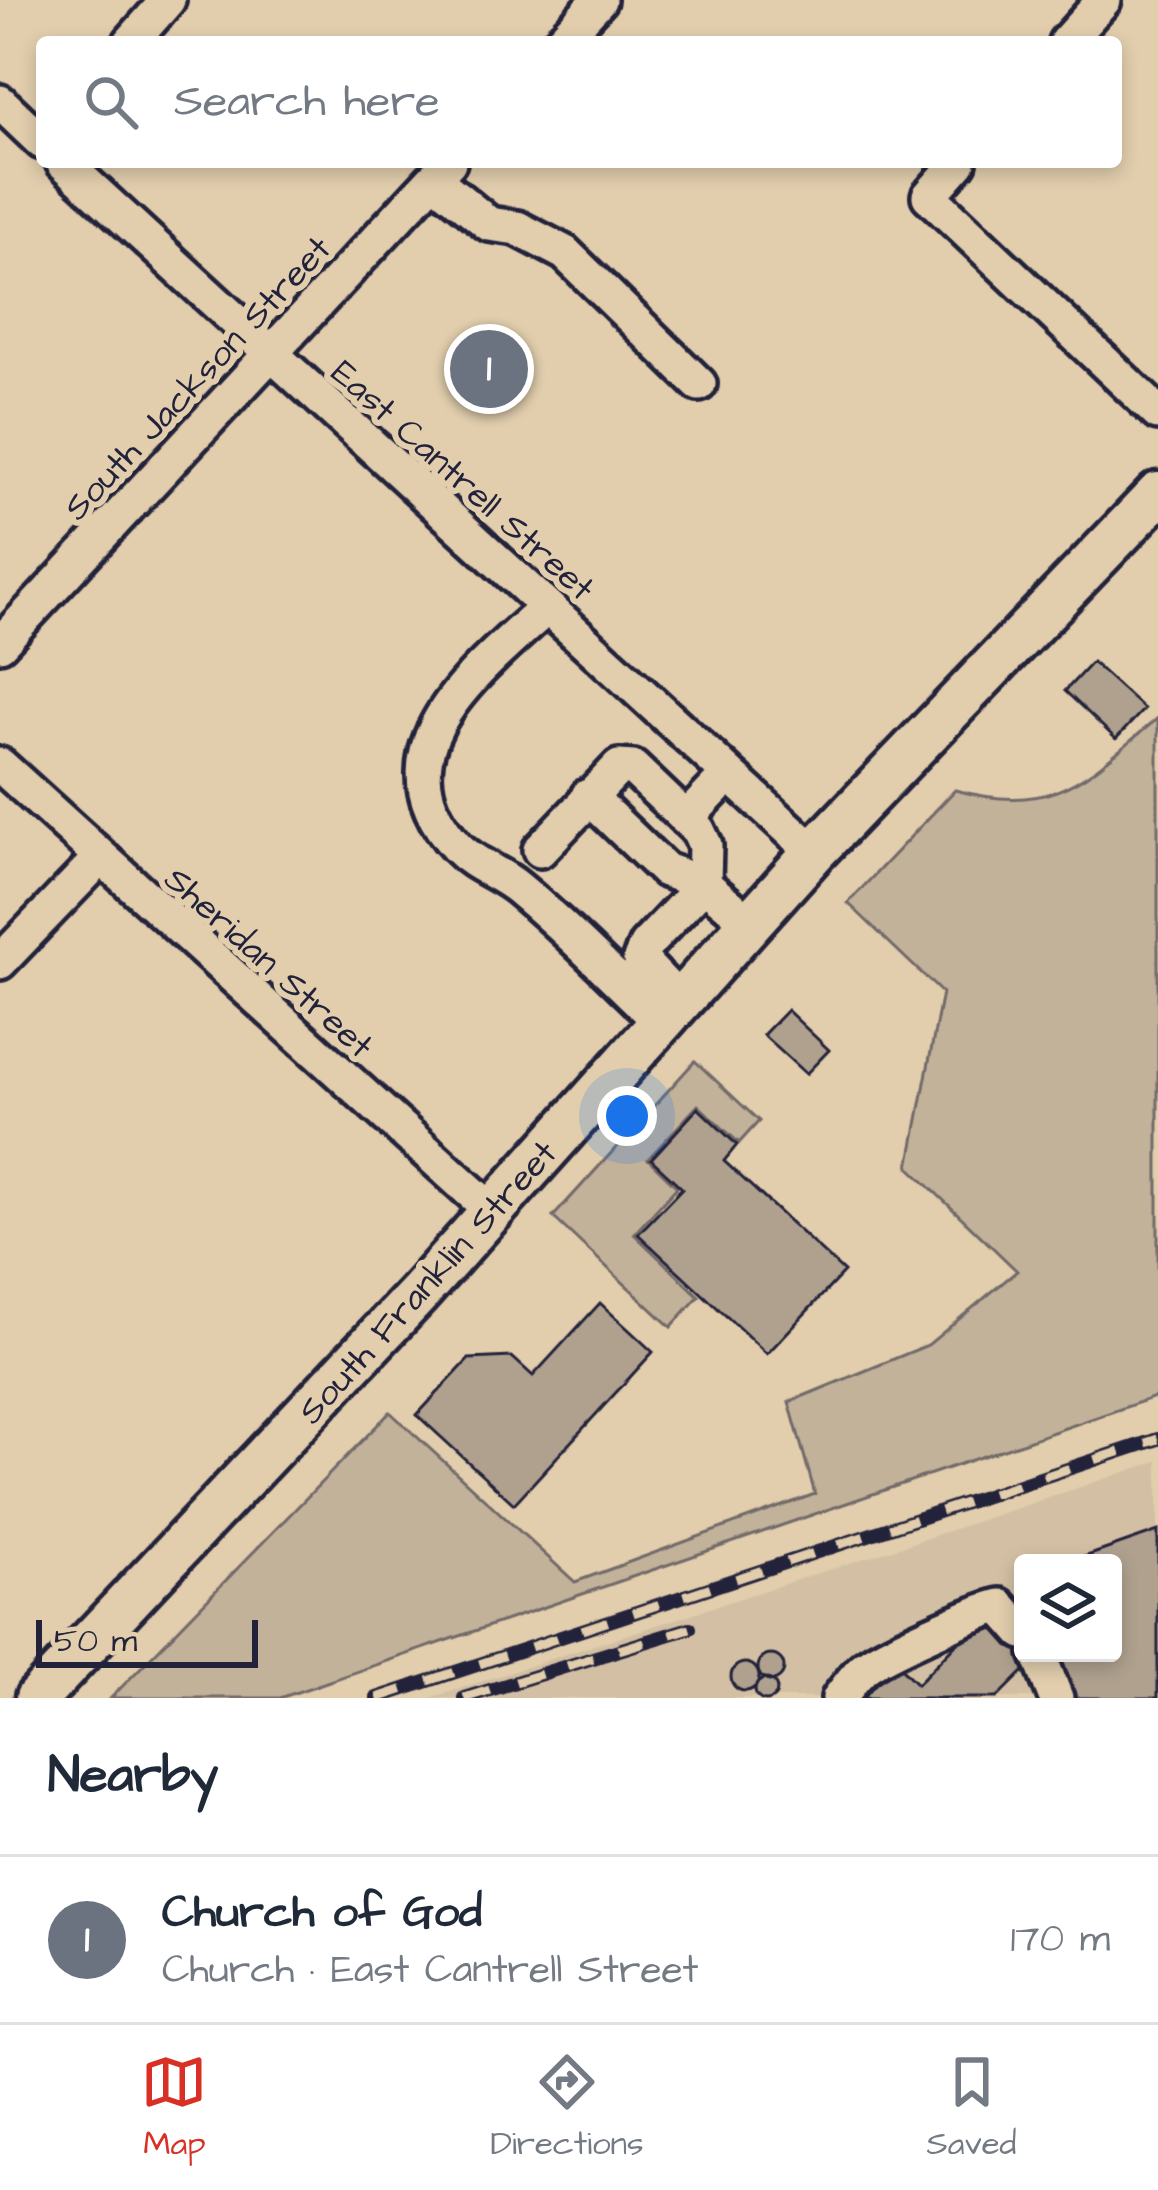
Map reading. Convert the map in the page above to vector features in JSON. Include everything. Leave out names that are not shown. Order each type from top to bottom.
[{"type":"main road","name":"South Franklin Street","points":[[37,1698],[492,1210],[814,852],[1158,494]]},
{"type":"street","points":[[136,36],[168,0]]},
{"type":"street","points":[[566,36],[599,0]]},
{"type":"street","points":[[1071,36],[1104,0]]},
{"type":"street","points":[[0,102],[36,136]]},
{"type":"street","name":"East Cantrell Street","points":[[70,168],[814,852]]},
{"type":"street","points":[[954,168],[929,196],[1158,413]]},
{"type":"street","points":[[442,170],[489,224],[517,228],[565,253],[699,384]]},
{"type":"street","name":"South Jackson Street","points":[[0,644],[442,170]]},
{"type":"street","points":[[547,607],[439,720],[424,750],[424,788],[453,843],[472,862],[514,884],[670,1011]]},
{"type":"street","name":"Sheridan Street","points":[[0,764],[99,859],[492,1210]]},
{"type":"street","points":[[540,850],[619,767],[633,768],[686,819],[705,845],[704,884],[646,945],[640,958],[670,1011]]},
{"type":"street","points":[[686,819],[729,774]]},
{"type":"street","points":[[588,796],[665,870],[704,884],[749,922]]},
{"type":"street","points":[[0,962],[99,859]]},
{"type":"street","points":[[839,1698],[867,1665],[942,1633],[970,1613],[1000,1606],[1014,1622]]},
{"type":"street","points":[[1042,1662],[1056,1698]]},
{"type":"shaded area","points":[[1158,718],[1158,1396],[280,1698],[111,1698],[390,1412],[575,1582],[815,1494],[789,1402],[928,1345],[1017,1271],[909,1167],[942,993],[848,903],[955,790],[990,797],[1044,795],[1087,775]]},
{"type":"shaded area","points":[[695,1061],[759,1121],[739,1143],[698,1105],[648,1159],[677,1187],[634,1234],[699,1296],[671,1327],[553,1217]]},
{"type":"shaded area","points":[[1158,1461],[1158,1698],[430,1698],[924,1539]]},
{"type":"building","points":[[1092,662],[1144,709],[1116,739],[1065,691]]},
{"type":"building","points":[[787,1010],[829,1050],[806,1074],[763,1035]]},
{"type":"building","points":[[698,1108],[737,1145],[724,1161],[844,1272],[767,1354],[638,1234],[682,1188],[651,1159]]},
{"type":"building","points":[[600,1303],[653,1352],[514,1504],[417,1415],[469,1359],[512,1357],[533,1376]]},
{"type":"building","points":[[1158,1531],[1158,1698],[1071,1698],[1054,1662],[1122,1662],[1122,1554],[1093,1554]]},
{"type":"building","points":[[983,1616],[1014,1646],[1014,1662],[1032,1663],[997,1698],[859,1698],[895,1662],[917,1684]]},
{"type":"building","points":[[771,1655],[784,1668],[771,1681],[758,1668]]},
{"type":"building","points":[[745,1663],[755,1667],[759,1677],[755,1687],[745,1691],[735,1687],[731,1677],[735,1667]]},
{"type":"building","points":[[766,1679],[777,1690],[773,1697],[759,1697],[755,1690],[759,1683]]},
{"type":"railway","points":[[377,1698],[1158,1439]]},
{"type":"railway","points":[[464,1698],[690,1628]]},
{"type":"place","name":"Church of God","points":[[489,369]]}]
